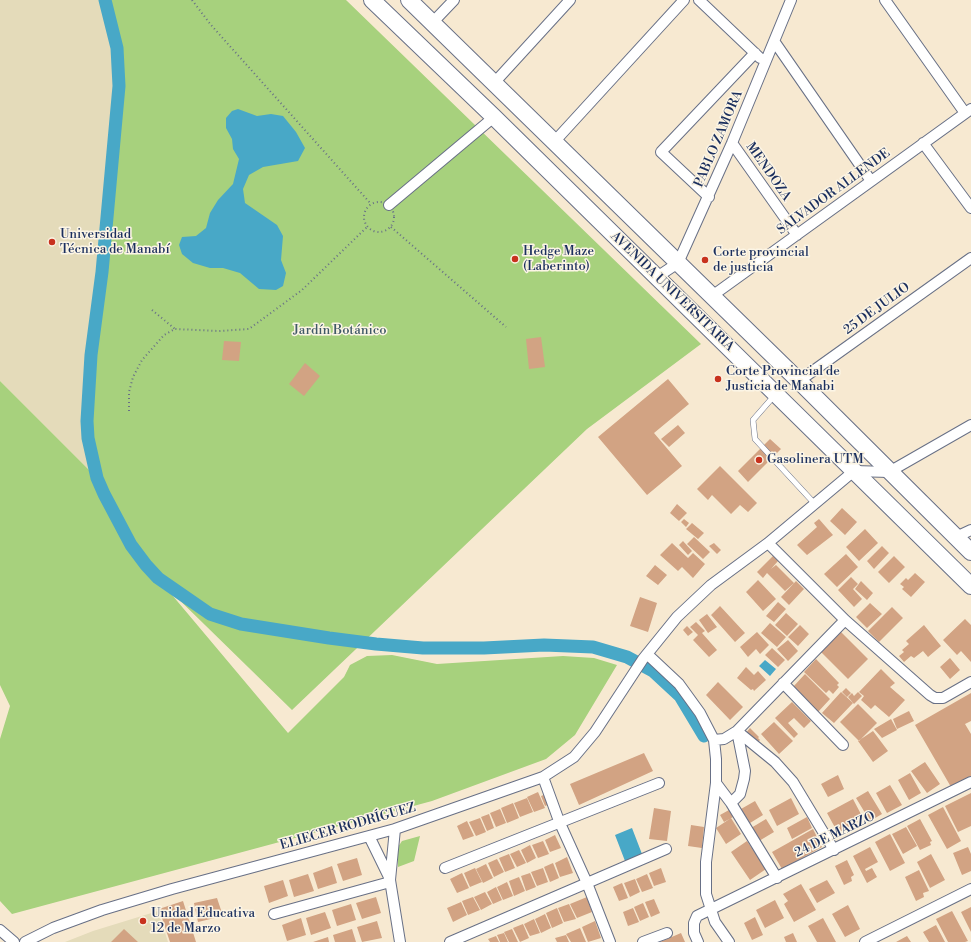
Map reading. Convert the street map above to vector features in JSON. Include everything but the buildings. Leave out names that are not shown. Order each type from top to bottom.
[{"type":"main road","name":"AVENIDA UNIVERSITARIA","points":[[372,0],[494,117],[971,586]]},
{"type":"main road","name":"AVENIDA UNIVERSITARIA","points":[[410,0],[799,381],[971,552]]},
{"type":"street","points":[[433,22],[454,0]]},
{"type":"street","points":[[495,82],[570,0]]},
{"type":"street","points":[[555,141],[684,0]]},
{"type":"street","points":[[699,0],[765,63]]},
{"type":"street","name":"PABLO ZAMORA","points":[[678,263],[709,198],[791,0]]},
{"type":"street","points":[[885,0],[968,111]]},
{"type":"street","points":[[774,41],[871,181]]},
{"type":"street","points":[[709,198],[661,152],[755,53]]},
{"type":"street","name":"SALVADOR ALLENDE","points":[[712,296],[968,111]]},
{"type":"street","points":[[389,205],[494,117]]},
{"type":"street","name":"MENDOZA","points":[[732,143],[797,234]]},
{"type":"street","points":[[923,143],[971,208]]},
{"type":"street","name":"25 DE JULIO","points":[[799,381],[971,258]]},
{"type":"street","points":[[657,277],[678,263]]},
{"type":"street","points":[[854,471],[889,472],[971,425]]},
{"type":"street","name":"ELIECER RODRÍGUEZ","points":[[25,942],[54,928],[102,910],[395,829],[544,777],[574,757],[591,737],[645,656],[678,617],[696,599],[711,585],[768,543],[854,471]]},
{"type":"street","points":[[956,537],[971,530]]},
{"type":"street","points":[[768,543],[845,620],[935,698],[943,698],[971,682]]},
{"type":"street","points":[[714,740],[724,739],[738,731],[845,620]]},
{"type":"street","points":[[645,656],[669,674],[690,699],[714,740],[716,754],[716,783],[705,878],[709,909],[714,922],[729,942]]},
{"type":"street","points":[[783,683],[843,745]]},
{"type":"street","points":[[731,803],[740,794],[744,779],[738,731]]},
{"type":"street","points":[[738,731],[775,762],[793,782],[834,850]]},
{"type":"street","points":[[544,777],[559,821],[587,883],[610,942]]},
{"type":"street","name":"24 DE MARZO","points":[[698,942],[694,933],[694,923],[697,916],[971,782]]},
{"type":"street","points":[[445,868],[559,821],[659,783]]},
{"type":"street","points":[[716,783],[731,803],[777,878]]},
{"type":"street","points":[[395,829],[390,881],[400,942]]},
{"type":"street","points":[[369,836],[390,881]]},
{"type":"street","points":[[450,942],[666,849]]},
{"type":"street","points":[[274,914],[390,881]]},
{"type":"street","points":[[865,942],[971,889]]},
{"type":"street","points":[[0,930],[14,942]]},
{"type":"street","points":[[643,942],[667,933]]},
{"type":"lane","points":[[776,394],[753,420],[755,439],[814,503]]},
{"type":"path","points":[[192,0],[211,25],[371,204]]},
{"type":"path","points":[[380,202],[389,205],[395,215],[391,227],[379,233],[367,227],[364,214],[371,204],[380,202]]},
{"type":"path","points":[[130,411],[129,392],[133,377],[142,360],[164,335],[175,329],[220,331],[249,329],[302,290],[367,227]]},
{"type":"path","points":[[391,227],[506,327]]},
{"type":"path","points":[[152,310],[175,329]]},
{"type":"shaded area","name":"Universidad Técnica de Manabí","points":[[0,0],[105,0],[117,48],[119,86],[117,114],[89,383],[88,438],[97,478],[0,381]]},
{"type":"shaded area","name":"Unidad Educativa 12 de Marzo","points":[[158,911],[168,942],[65,942],[93,931]]},
{"type":"green space","name":"Jardín Botánico","points":[[105,0],[346,0],[701,344],[587,429],[292,710],[162,583],[288,733],[344,677],[350,665],[367,656],[392,655],[437,664],[563,656],[594,658],[617,665],[575,735],[546,759],[432,801],[12,914],[0,901],[0,739],[10,706],[0,685],[0,381],[96,477],[88,438],[89,383],[119,86],[117,48]]},
{"type":"green space","points":[[420,836],[414,861],[398,867],[398,847],[402,841]]},
{"type":"water","points":[[238,109],[257,116],[271,114],[283,116],[296,132],[305,148],[298,161],[263,167],[249,175],[243,189],[245,203],[277,225],[283,236],[281,260],[286,273],[283,286],[276,290],[259,289],[240,273],[223,268],[210,268],[193,263],[182,254],[179,245],[182,237],[196,236],[206,228],[210,213],[218,200],[233,184],[239,159],[233,149],[232,139],[226,128],[226,118],[232,111]]},
{"type":"water","points":[[765,660],[776,669],[770,676],[759,666]]},
{"type":"water","points":[[632,828],[642,854],[625,861],[615,835]]},
{"type":"waterway","points":[[105,0],[117,48],[119,86],[102,272],[91,355],[87,421],[88,438],[97,478],[104,494],[131,545],[146,565],[158,578],[210,614],[241,624],[376,644],[423,648],[484,648],[544,645],[593,647],[627,657],[653,671],[680,696],[704,736]]},
{"type":"place","name":"Universidad Técnica de Manabí","points":[[52,242]]},
{"type":"place","name":"Hedge Maze (Laberinto)","points":[[515,259]]},
{"type":"place","name":"Corte provincial de justicia","points":[[705,260]]},
{"type":"place","name":"Corte Provincial de Justicia de Manabi","points":[[718,379]]},
{"type":"place","name":"Gasolinera UTM","points":[[759,460]]},
{"type":"place","name":"Unidad Educativa 12 de Marzo","points":[[143,921]]}]
